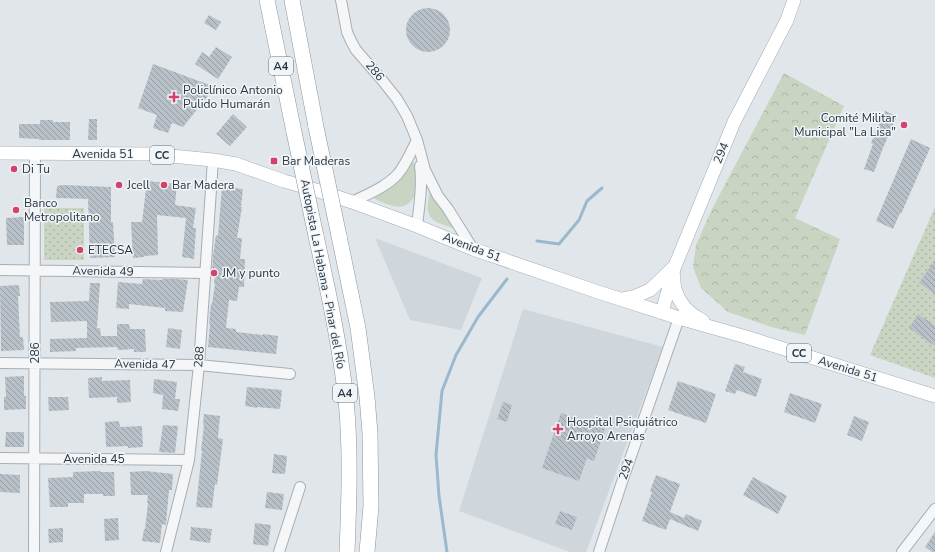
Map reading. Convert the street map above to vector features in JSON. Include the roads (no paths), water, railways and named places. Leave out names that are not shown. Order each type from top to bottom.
[{"type":"highway","name":"Autopista La Habana - Pinar del Río","points":[[267,0],[340,356],[346,400],[348,435],[349,505],[347,552]]},
{"type":"highway","name":"Autopista La Habana - Pinar del Río","points":[[292,0],[358,328],[370,433],[371,506],[367,552]]},
{"type":"highway","points":[[293,128],[316,123]]},
{"type":"main road","name":"294","points":[[662,312],[675,266],[734,122],[787,20],[794,0]]},
{"type":"main road","name":"Avenida 51","points":[[0,153],[150,154],[213,160],[236,164],[352,202],[473,249],[553,277],[679,318],[746,336],[935,396]]},
{"type":"main road","points":[[620,299],[636,296],[650,290],[675,266]]},
{"type":"main road","points":[[675,266],[673,285],[681,302],[692,314],[713,327]]},
{"type":"street","name":"286","points":[[341,0],[347,32],[351,41],[356,50],[397,99],[408,116],[416,140]]},
{"type":"street","points":[[352,202],[374,192],[398,174],[410,156],[416,140]]},
{"type":"street","points":[[416,140],[422,177],[417,226]]},
{"type":"street","points":[[416,140],[425,170],[438,196],[473,249]]},
{"type":"street","name":"286","points":[[34,552],[35,153]]},
{"type":"street","name":"288","points":[[166,552],[189,460],[199,365],[213,160]]},
{"type":"street","name":"Avenida 49","points":[[0,270],[206,272]]},
{"type":"street","name":"294","points":[[599,552],[679,318]]},
{"type":"street","name":"Avenida 47","points":[[0,363],[199,365],[290,374]]},
{"type":"street","name":"Avenida 45","points":[[0,458],[189,460]]},
{"type":"street","points":[[279,552],[300,487]]},
{"type":"street","points":[[902,552],[935,509]]},
{"type":"waterway","points":[[537,241],[559,244],[579,220],[587,201],[602,188]]},
{"type":"waterway","points":[[447,552],[439,496],[436,455],[442,391],[456,355],[478,317],[507,279]]},
{"type":"place","name":"Policlínico Antonio Pulido Humarán","points":[[174,97]]},
{"type":"place","name":"Comité Militar Municipal \"La Lisa\"","points":[[904,125]]},
{"type":"place","name":"Bar Maderas","points":[[274,161]]},
{"type":"place","name":"Di Tu","points":[[14,169]]},
{"type":"place","name":"Jcell","points":[[119,185]]},
{"type":"place","name":"Bar Madera","points":[[164,185]]},
{"type":"place","name":"Banco Metropolitano","points":[[16,210]]},
{"type":"place","name":"ETECSA","points":[[80,250]]},
{"type":"place","name":"JM y punto","points":[[214,273]]},
{"type":"place","name":"Hospital Psiquiátrico Arroyo Arenas","points":[[558,429]]}]
